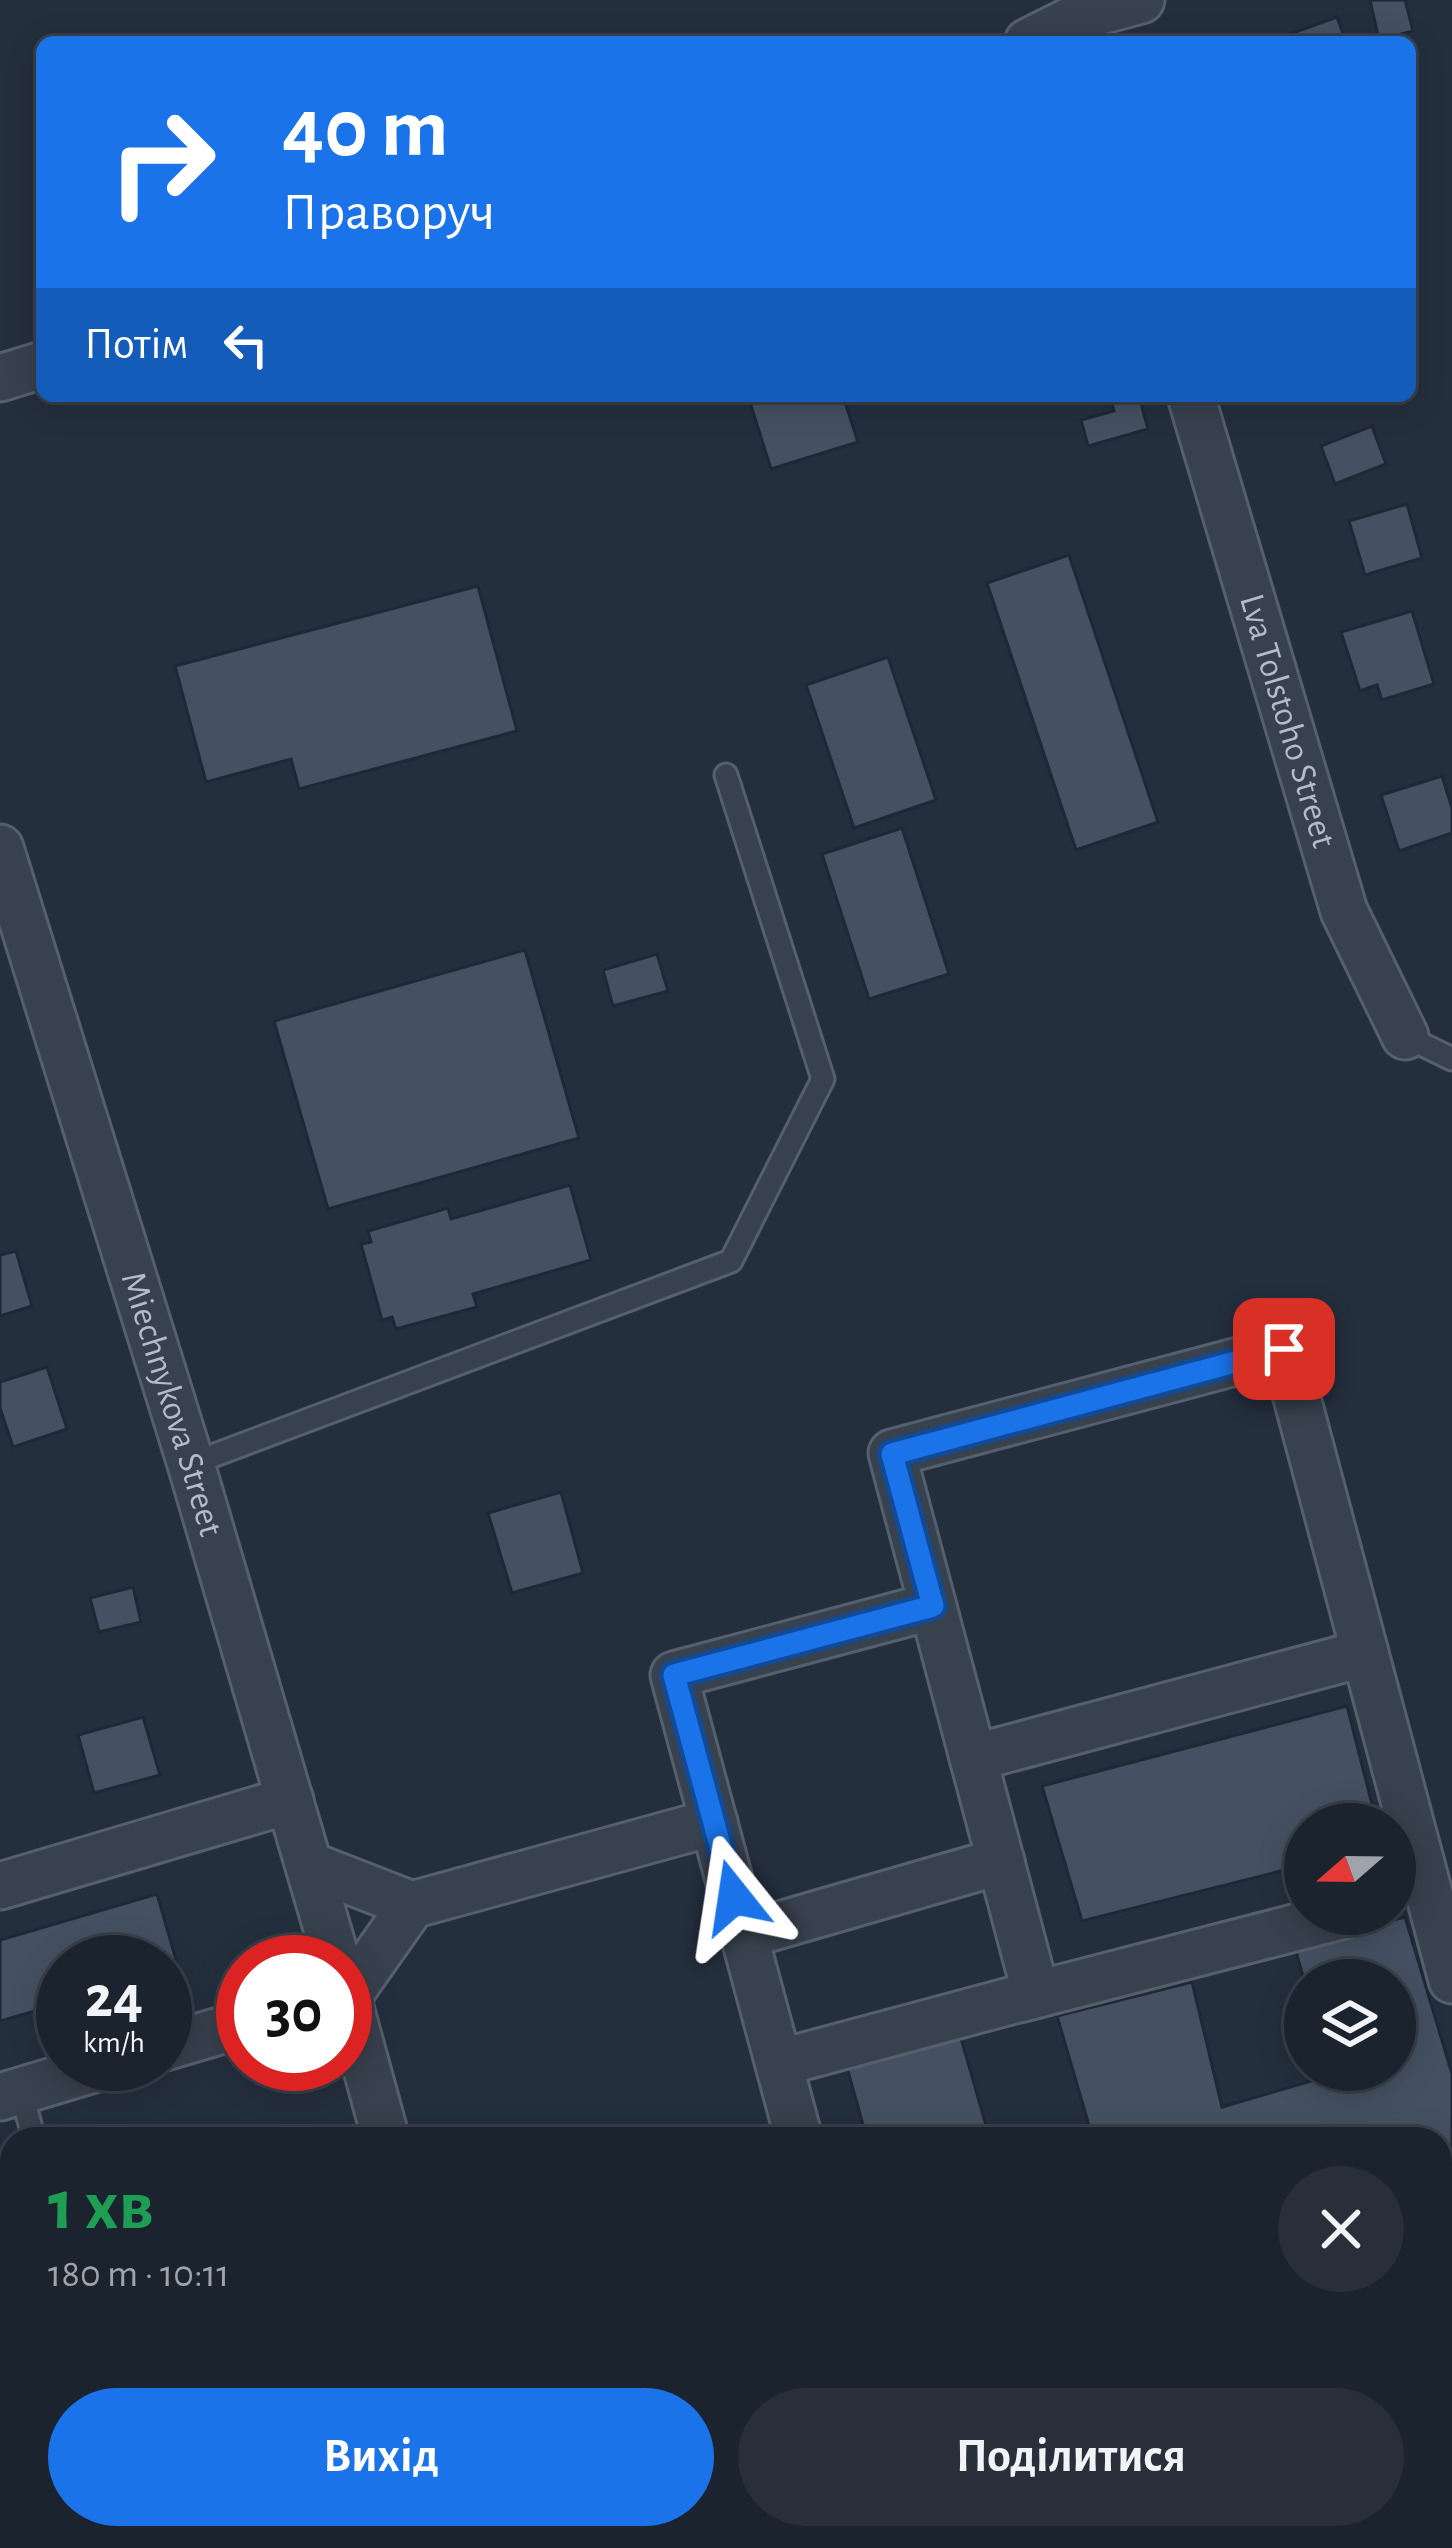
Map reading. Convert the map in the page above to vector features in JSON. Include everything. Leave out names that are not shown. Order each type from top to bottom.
[{"type":"street","points":[[1042,36],[1142,0]]},
{"type":"street","points":[[0,379],[36,367]]},
{"type":"street","name":"Lva Tolstoho Street","points":[[1193,402],[1344,911],[1405,1036]]},
{"type":"street","name":"Miechnykova Street","points":[[0,848],[329,1935]]},
{"type":"street","points":[[1019,1999],[1036,1994],[892,1454],[1284,1349],[1365,1653],[1394,1803]]},
{"type":"street","points":[[796,2127],[674,1675],[933,1606]]},
{"type":"street","points":[[974,1757],[1365,1653]]},
{"type":"street","points":[[0,1886],[290,1801]]},
{"type":"street","points":[[372,1954],[412,1905],[714,1822]]},
{"type":"street","points":[[745,1935],[1001,1862]]},
{"type":"street","points":[[309,1865],[412,1905]]},
{"type":"street","points":[[1416,1906],[1452,1980]]},
{"type":"street","points":[[779,2063],[1284,1931]]},
{"type":"street","name":"Miechnykova Street","points":[[372,2089],[383,2127]]},
{"type":"lane","points":[[190,1464],[731,1261],[823,1079],[725,775]]},
{"type":"lane","points":[[1405,1036],[1452,1059]]},
{"type":"lane","points":[[10,2094],[28,2127]]},
{"type":"building","points":[[1370,0],[1405,0],[1413,31],[1378,36]]},
{"type":"building","points":[[1337,17],[1344,36],[1287,36]]},
{"type":"building","points":[[750,402],[845,402],[858,442],[771,469]]},
{"type":"building","points":[[1112,402],[1141,402],[1148,429],[1088,446],[1081,420],[1114,411]]},
{"type":"building","points":[[1372,426],[1386,464],[1335,484],[1321,446]]},
{"type":"building","points":[[1407,504],[1422,558],[1365,575],[1349,521]]},
{"type":"building","points":[[1069,555],[1158,822],[1076,850],[987,583]]},
{"type":"building","points":[[478,586],[517,731],[299,789],[291,759],[206,782],[175,666]]},
{"type":"building","points":[[1412,611],[1434,684],[1382,700],[1377,685],[1360,691],[1341,632]]},
{"type":"building","points":[[888,657],[936,800],[854,828],[806,685]]},
{"type":"building","points":[[1442,776],[1452,808],[1452,833],[1399,851],[1381,795]]},
{"type":"building","points":[[902,828],[949,974],[869,999],[822,854]]},
{"type":"building","points":[[525,950],[579,1138],[328,1209],[274,1021]]},
{"type":"building","points":[[657,954],[668,991],[613,1006],[603,970]]},
{"type":"building","points":[[570,1185],[591,1260],[473,1294],[477,1307],[396,1329],[392,1317],[382,1320],[361,1244],[371,1242],[368,1231],[448,1208],[451,1219]]},
{"type":"building","points":[[16,1251],[32,1306],[0,1316],[0,1255]]},
{"type":"building","points":[[47,1367],[67,1429],[13,1447],[0,1408],[0,1382]]},
{"type":"building","points":[[561,1492],[583,1573],[512,1593],[488,1513]]},
{"type":"building","points":[[133,1587],[141,1622],[99,1632],[90,1598]]},
{"type":"building","points":[[1347,1706],[1372,1803],[1284,1803],[1284,1870],[1082,1921],[1042,1786]]},
{"type":"building","points":[[143,1717],[160,1775],[94,1793],[78,1735]]},
{"type":"building","points":[[157,1894],[169,1935],[36,1935],[36,2011],[0,2021],[0,1940]]},
{"type":"building","points":[[1334,1935],[1410,1935],[1452,2074],[1452,2127],[1089,2127],[1057,2016],[1192,1982],[1222,2107],[1284,2089],[1416,2091],[1416,1959],[1298,1959],[1294,1945]]},
{"type":"building","points":[[958,2028],[987,2127],[864,2127],[844,2057]]},
{"type":"route","points":[[734,1897],[674,1675],[933,1606],[892,1454],[1284,1349]]}]
